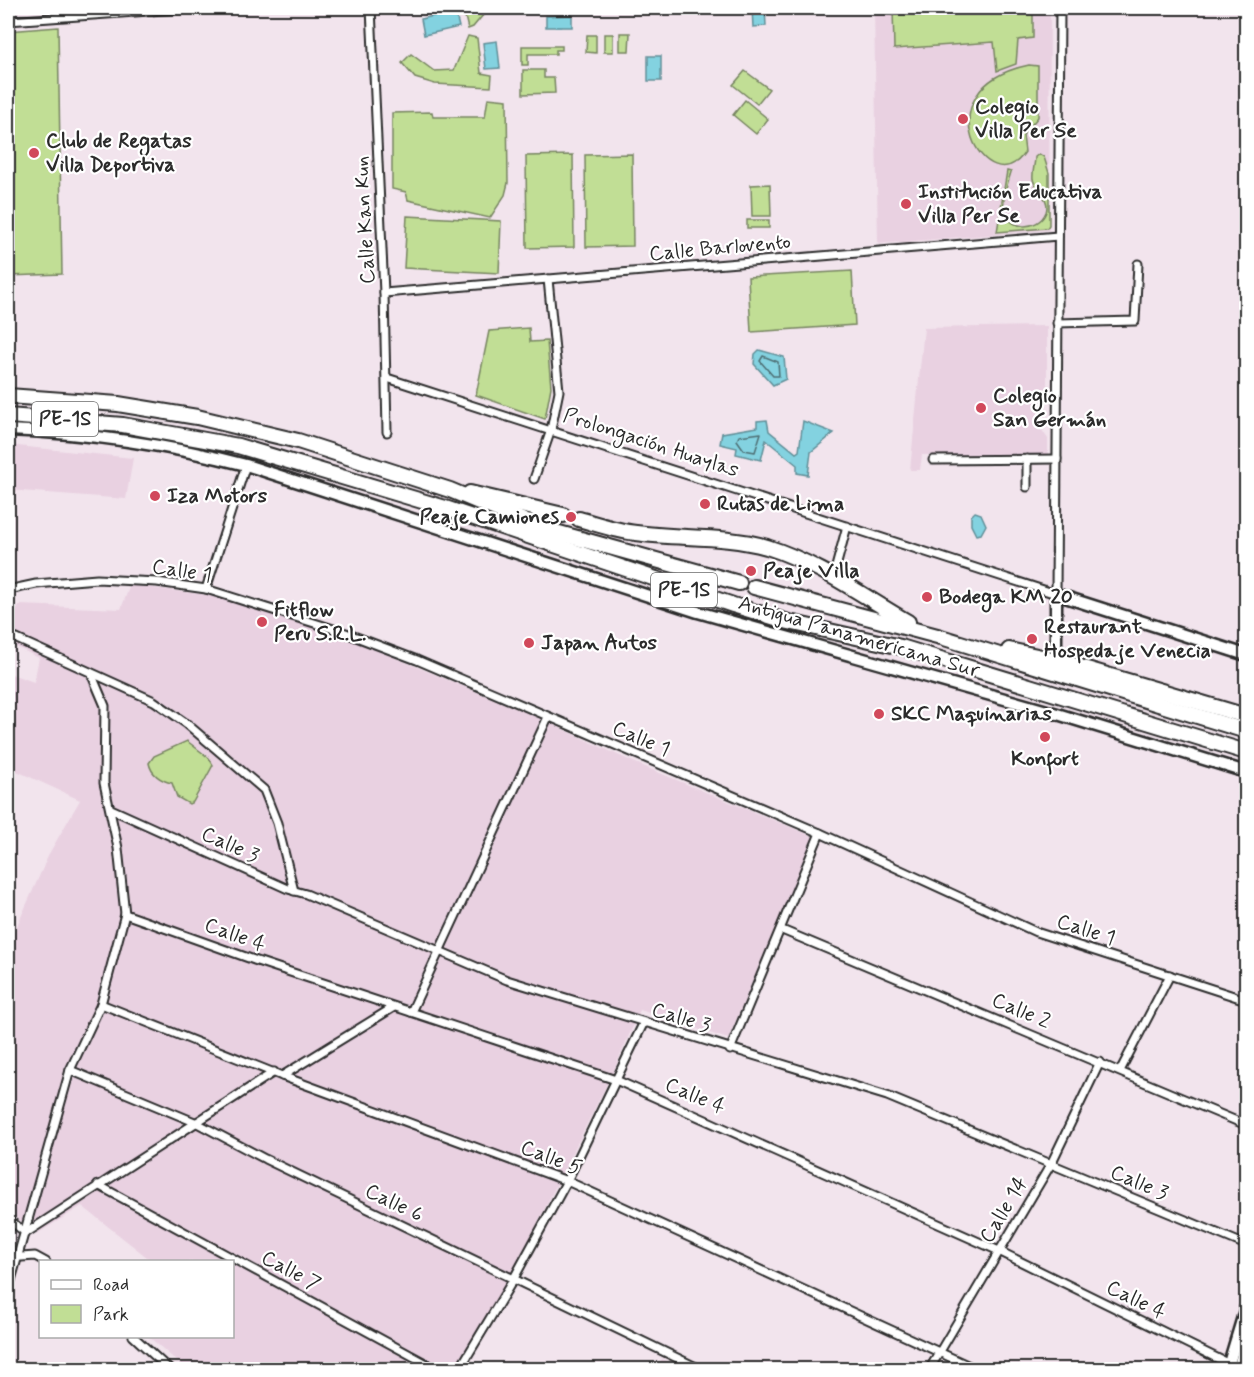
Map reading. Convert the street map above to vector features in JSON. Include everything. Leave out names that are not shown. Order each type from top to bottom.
[{"type":"highway","name":"PE-1S","points":[[8,396],[118,404],[197,417],[298,441],[450,490],[541,528],[739,583]]},
{"type":"highway","name":"PE-1S","points":[[8,416],[123,425],[238,446],[442,507],[733,605],[789,622],[901,647],[1246,752]]},
{"type":"highway","name":"PE-1S","points":[[450,490],[488,495],[563,514]]},
{"type":"highway","points":[[579,519],[635,533],[730,539],[766,547],[789,555],[833,578],[926,633]]},
{"type":"highway","points":[[754,587],[942,637],[1056,660],[1246,716]]},
{"type":"highway","points":[[942,637],[1246,731]]},
{"type":"main road","name":"Antigua Panamericana Sur","points":[[8,430],[106,439],[206,455],[246,465],[698,612],[1054,713],[1246,772]]},
{"type":"main road","name":"Prolongación Huaylas","points":[[1056,594],[1246,655]]},
{"type":"main road","points":[[1056,594],[1056,660]]},
{"type":"main road","points":[[1235,1368],[1246,1307]]},
{"type":"main road","points":[[1235,1368],[1246,1341]]},
{"type":"street","points":[[8,21],[192,8]]},
{"type":"street","name":"Calle Kan Kun","points":[[371,8],[384,293],[387,432]]},
{"type":"street","points":[[1056,594],[1060,8]]},
{"type":"street","name":"Calle Barlovento","points":[[384,293],[1058,236]]},
{"type":"street","points":[[1057,323],[1135,321],[1138,264]]},
{"type":"street","points":[[534,479],[551,430],[559,385],[548,279]]},
{"type":"street","name":"Prolongación Huaylas","points":[[387,378],[1056,594]]},
{"type":"street","points":[[1027,459],[1027,487]]},
{"type":"street","points":[[933,460],[1057,459]]},
{"type":"street","points":[[206,589],[246,465]]},
{"type":"street","points":[[833,578],[847,526]]},
{"type":"street","name":"Calle 1","points":[[8,590],[36,584],[97,579],[157,582],[206,589],[343,632],[417,660],[820,833],[1036,932],[1246,1000]]},
{"type":"street","points":[[8,635],[154,701],[187,724],[264,790],[277,823],[294,891]]},
{"type":"street","points":[[8,1291],[70,1070],[101,1004],[125,914],[111,809],[104,783],[105,706],[91,673]]},
{"type":"street","points":[[411,1012],[548,717]]},
{"type":"street","name":"Calle 3","points":[[111,809],[294,891],[507,980],[643,1024],[886,1096],[1246,1245]]},
{"type":"street","points":[[730,1050],[782,930],[820,833]]},
{"type":"street","name":"Calle 4","points":[[125,914],[394,1007],[616,1080],[999,1251],[1235,1368]]},
{"type":"street","name":"Calle 2","points":[[782,930],[1246,1125]]},
{"type":"street","points":[[1120,1071],[1170,975]]},
{"type":"street","name":"Calle 5","points":[[101,1004],[282,1076],[567,1181],[939,1350],[978,1370]]},
{"type":"street","points":[[282,1076],[394,1007]]},
{"type":"street","points":[[459,1370],[513,1280],[567,1181],[643,1024]]},
{"type":"street","name":"Calle 14","points":[[929,1370],[1051,1164],[1100,1062]]},
{"type":"street","name":"Calle 6","points":[[70,1070],[197,1123],[265,1159],[702,1370]]},
{"type":"street","points":[[26,1233],[274,1072]]},
{"type":"street","name":"Calle 7","points":[[98,1185],[438,1370]]},
{"type":"street","points":[[8,1219],[26,1233]]},
{"type":"street","points":[[8,1258],[35,1256],[42,1260]]},
{"type":"street","points":[[135,1338],[171,1370]]},
{"type":"shaded area","name":"Colegio Villa Per Se","points":[[874,8],[1050,8],[1049,230],[878,244]]},
{"type":"shaded area","name":"Colegio San Germán","points":[[1047,326],[1047,383],[1045,421],[1042,430],[1048,439],[1048,456],[922,455],[920,470],[910,470],[924,328]]},
{"type":"shaded area","points":[[8,445],[133,458],[126,499],[8,490]]},
{"type":"shaded area","points":[[130,585],[222,597],[338,634],[541,719],[631,761],[814,837],[728,1039],[640,1010],[614,1070],[513,1272],[454,1369],[186,1369],[150,1338],[234,1338],[234,1260],[151,1260],[82,1206],[38,1233],[8,1212],[8,946],[50,852],[80,800],[8,767],[8,673],[34,682],[39,658],[8,643],[8,622],[20,605],[121,609]]},
{"type":"shaded area","points":[[662,1359],[683,1369],[656,1369]]},
{"type":"green space","points":[[463,8],[489,8],[473,27],[468,29]]},
{"type":"green space","points":[[893,8],[1050,8],[1050,12],[1033,13],[1033,38],[1018,40],[1016,64],[997,71],[994,42],[894,49]]},
{"type":"green space","name":"Club de Regatas Villa Deportiva","points":[[58,27],[62,274],[8,276],[8,31]]},
{"type":"green space","points":[[620,33],[630,33],[629,51],[620,51]]},
{"type":"green space","points":[[604,34],[613,34],[613,52],[604,52]]},
{"type":"green space","points":[[587,35],[596,35],[596,53],[586,52]]},
{"type":"green space","points":[[468,36],[477,38],[481,73],[492,75],[491,87],[435,84],[415,78],[402,63],[411,54],[434,71],[454,70]]},
{"type":"green space","points":[[522,46],[562,46],[562,50],[556,50],[556,54],[528,54],[528,65],[522,65]]},
{"type":"green space","points":[[1029,65],[1038,66],[1038,117],[1023,135],[1025,152],[1011,165],[995,165],[981,155],[972,138],[969,117],[976,96],[995,78]]},
{"type":"green space","points":[[523,70],[544,70],[544,78],[554,78],[555,93],[523,94]]},
{"type":"green space","points":[[745,71],[769,89],[757,104],[733,85]]},
{"type":"green space","points":[[488,98],[507,100],[508,183],[505,195],[490,218],[408,200],[406,192],[392,189],[392,113],[432,112],[433,117],[485,117]]},
{"type":"green space","points":[[745,100],[768,119],[756,134],[733,115]]},
{"type":"green space","points":[[632,154],[633,246],[586,247],[585,155]]},
{"type":"green space","points":[[1039,154],[1044,157],[1049,173],[1049,225],[1047,228],[997,232],[1007,171],[1011,172],[1004,204],[1006,216],[1016,224],[1023,226],[1036,223],[1046,212],[1045,198],[1033,179],[1035,157]]},
{"type":"green space","points":[[573,155],[574,247],[527,248],[526,156]]},
{"type":"green space","points":[[770,184],[771,216],[752,216],[751,185]]},
{"type":"green space","points":[[407,216],[501,221],[499,273],[404,268]]},
{"type":"green space","points":[[747,220],[769,220],[769,228],[747,228]]},
{"type":"green space","points":[[852,271],[855,325],[751,332],[748,277]]},
{"type":"green space","points":[[529,328],[530,342],[547,341],[551,387],[545,419],[476,395],[489,331]]},
{"type":"green space","points":[[187,741],[209,758],[213,765],[193,802],[189,804],[177,797],[172,783],[157,776],[149,763],[154,756]]},
{"type":"water","points":[[752,8],[765,8],[766,26],[753,27]]},
{"type":"water","points":[[455,11],[459,27],[424,35],[421,19]]},
{"type":"water","points":[[572,15],[572,27],[546,27],[546,16]]},
{"type":"water","points":[[497,41],[500,68],[486,69],[483,43]]},
{"type":"water","points":[[648,56],[661,56],[661,81],[648,81]]},
{"type":"water","points":[[759,350],[784,357],[786,379],[773,385],[754,364],[755,354]]},
{"type":"water","points":[[767,420],[769,431],[796,453],[799,451],[803,421],[834,433],[811,452],[808,475],[797,473],[797,465],[766,440],[761,460],[736,454],[737,448],[720,444],[722,433],[757,427],[757,421]]},
{"type":"water","points":[[975,512],[981,514],[986,525],[981,534],[976,535],[971,525],[971,516]]},
{"type":"place","name":"Colegio Villa Per Se","points":[[963,119]]},
{"type":"place","name":"Club de Regatas Villa Deportiva","points":[[34,153]]},
{"type":"place","name":"Institución Educativa Villa Per Se","points":[[906,204]]},
{"type":"place","name":"Colegio San Germán","points":[[981,408]]},
{"type":"place","name":"Iza Motors","points":[[155,496]]},
{"type":"place","name":"Rutas de Lima","points":[[705,504]]},
{"type":"place","name":"Peaje Camiones","points":[[571,517]]},
{"type":"place","name":"Peaje Villa","points":[[751,571]]},
{"type":"place","name":"Bodega KM 20","points":[[927,597]]},
{"type":"place","name":"Fitflow Peru S.R.L.","points":[[262,622]]},
{"type":"place","name":"Restaurant Hospedaje Venecia","points":[[1032,639]]},
{"type":"place","name":"Japan Autos","points":[[529,643]]},
{"type":"place","name":"SKC Maquinarias","points":[[879,714]]},
{"type":"place","name":"Konfort","points":[[1045,737]]}]
